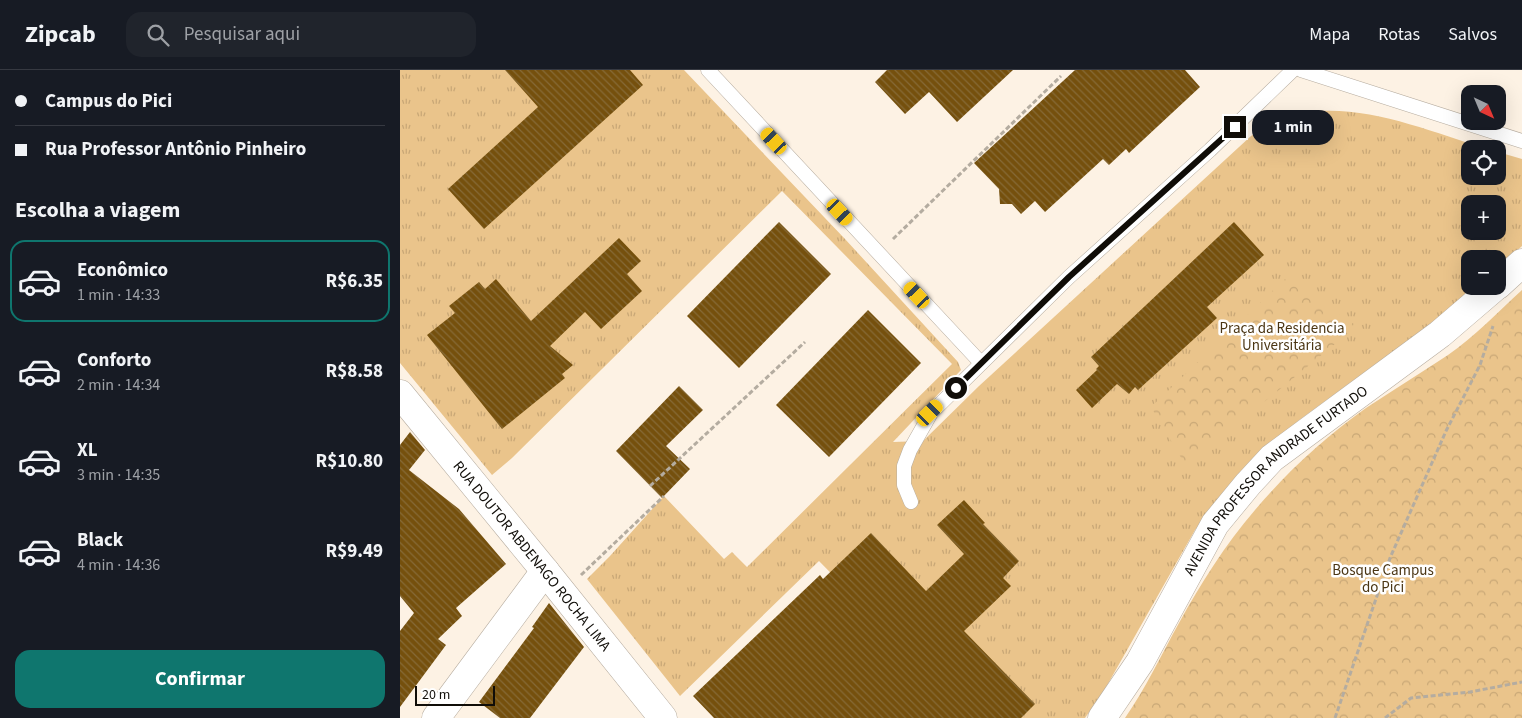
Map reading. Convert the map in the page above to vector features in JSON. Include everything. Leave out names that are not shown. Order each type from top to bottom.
[{"type":"street","name":"AVENIDA PROFESSOR ANDRADE FURTADO","points":[[1506,278],[1522,263]]},
{"type":"street","name":"AVENIDA PROFESSOR ANDRADE FURTADO","points":[[1102,718],[1140,662],[1215,524],[1248,484],[1272,458],[1440,334],[1486,295]]},
{"type":"street","name":"RUA DOUTOR ABDENAGO ROCHA LIMA","points":[[400,394],[546,571],[663,718]]},
{"type":"street","points":[[436,718],[546,571]]},
{"type":"lane","points":[[708,70],[981,363]]},
{"type":"lane","points":[[912,502],[904,485],[904,466],[916,437],[930,413],[1069,277],[1210,150],[1293,70]]},
{"type":"lane","points":[[1301,70],[1522,141]]},
{"type":"path","points":[[879,254],[1061,76]]},
{"type":"path","points":[[1335,718],[1390,558],[1446,432],[1480,365],[1496,319]]},
{"type":"path","points":[[650,486],[805,342]]},
{"type":"path","points":[[563,593],[604,551],[664,496]]},
{"type":"path","points":[[1385,718],[1411,698],[1470,692],[1522,682]]},
{"type":"green space","points":[[400,70],[684,70],[845,239],[958,362],[961,370],[893,442],[923,441],[979,386],[1251,136],[1281,118],[1307,112],[1359,113],[1411,125],[1461,141],[1461,185],[1506,185],[1506,154],[1522,159],[1522,246],[1506,261],[1506,250],[1461,250],[1461,295],[1469,295],[1298,421],[1249,465],[1195,530],[1105,689],[1085,718],[973,718],[819,561],[680,696],[587,579],[664,496],[724,559],[732,552],[747,567],[952,364],[782,191],[512,458],[492,475],[400,363]]},
{"type":"green space","name":"Praça da Residencia Universitária","points":[[1285,279],[1357,326],[1186,466],[1151,407]]},
{"type":"green space","name":"Bosque Campus do Pici","points":[[1522,290],[1522,718],[1125,718],[1147,683],[1205,579],[1244,523],[1267,496],[1307,456],[1336,431],[1366,408],[1458,348]]},
{"type":"building","points":[[505,70],[630,70],[643,85],[484,229],[448,189],[538,107]]},
{"type":"building","points":[[887,70],[1013,70],[957,122],[929,92],[905,114],[875,82]]},
{"type":"building","points":[[1075,70],[1185,70],[1200,87],[1129,153],[1126,149],[1109,165],[1103,159],[1045,212],[1035,201],[1021,214],[1012,204],[1000,204],[999,189],[974,163]]},
{"type":"building","points":[[779,222],[831,274],[739,368],[687,316]]},
{"type":"building","points":[[1234,222],[1264,255],[1207,307],[1217,318],[1138,390],[1135,387],[1129,394],[1117,384],[1092,408],[1076,390],[1099,366],[1091,357]]},
{"type":"building","points":[[619,238],[641,261],[627,274],[642,291],[601,329],[585,312],[550,346],[573,365],[562,374],[565,378],[502,429],[427,335],[455,313],[449,306],[479,282],[485,289],[496,279],[531,321]]},
{"type":"building","points":[[868,310],[921,363],[829,457],[776,405]]},
{"type":"building","points":[[679,386],[703,410],[666,446],[690,469],[662,498],[616,451]]},
{"type":"building","points":[[410,432],[425,450],[409,470],[459,509],[506,564],[456,608],[462,616],[438,639],[446,645],[400,707],[400,631],[414,613],[400,596],[400,445]]},
{"type":"building","points":[[964,500],[985,523],[983,524],[1019,561],[1003,578],[1011,586],[964,631],[1035,704],[1021,718],[714,718],[693,696],[820,575],[823,579],[871,533],[926,591],[964,554],[937,525]]},
{"type":"building","points":[[549,603],[584,647],[530,718],[500,718],[479,702],[534,628],[532,627]]},
{"type":"route","points":[[956,388],[1069,277],[1235,127]]}]
